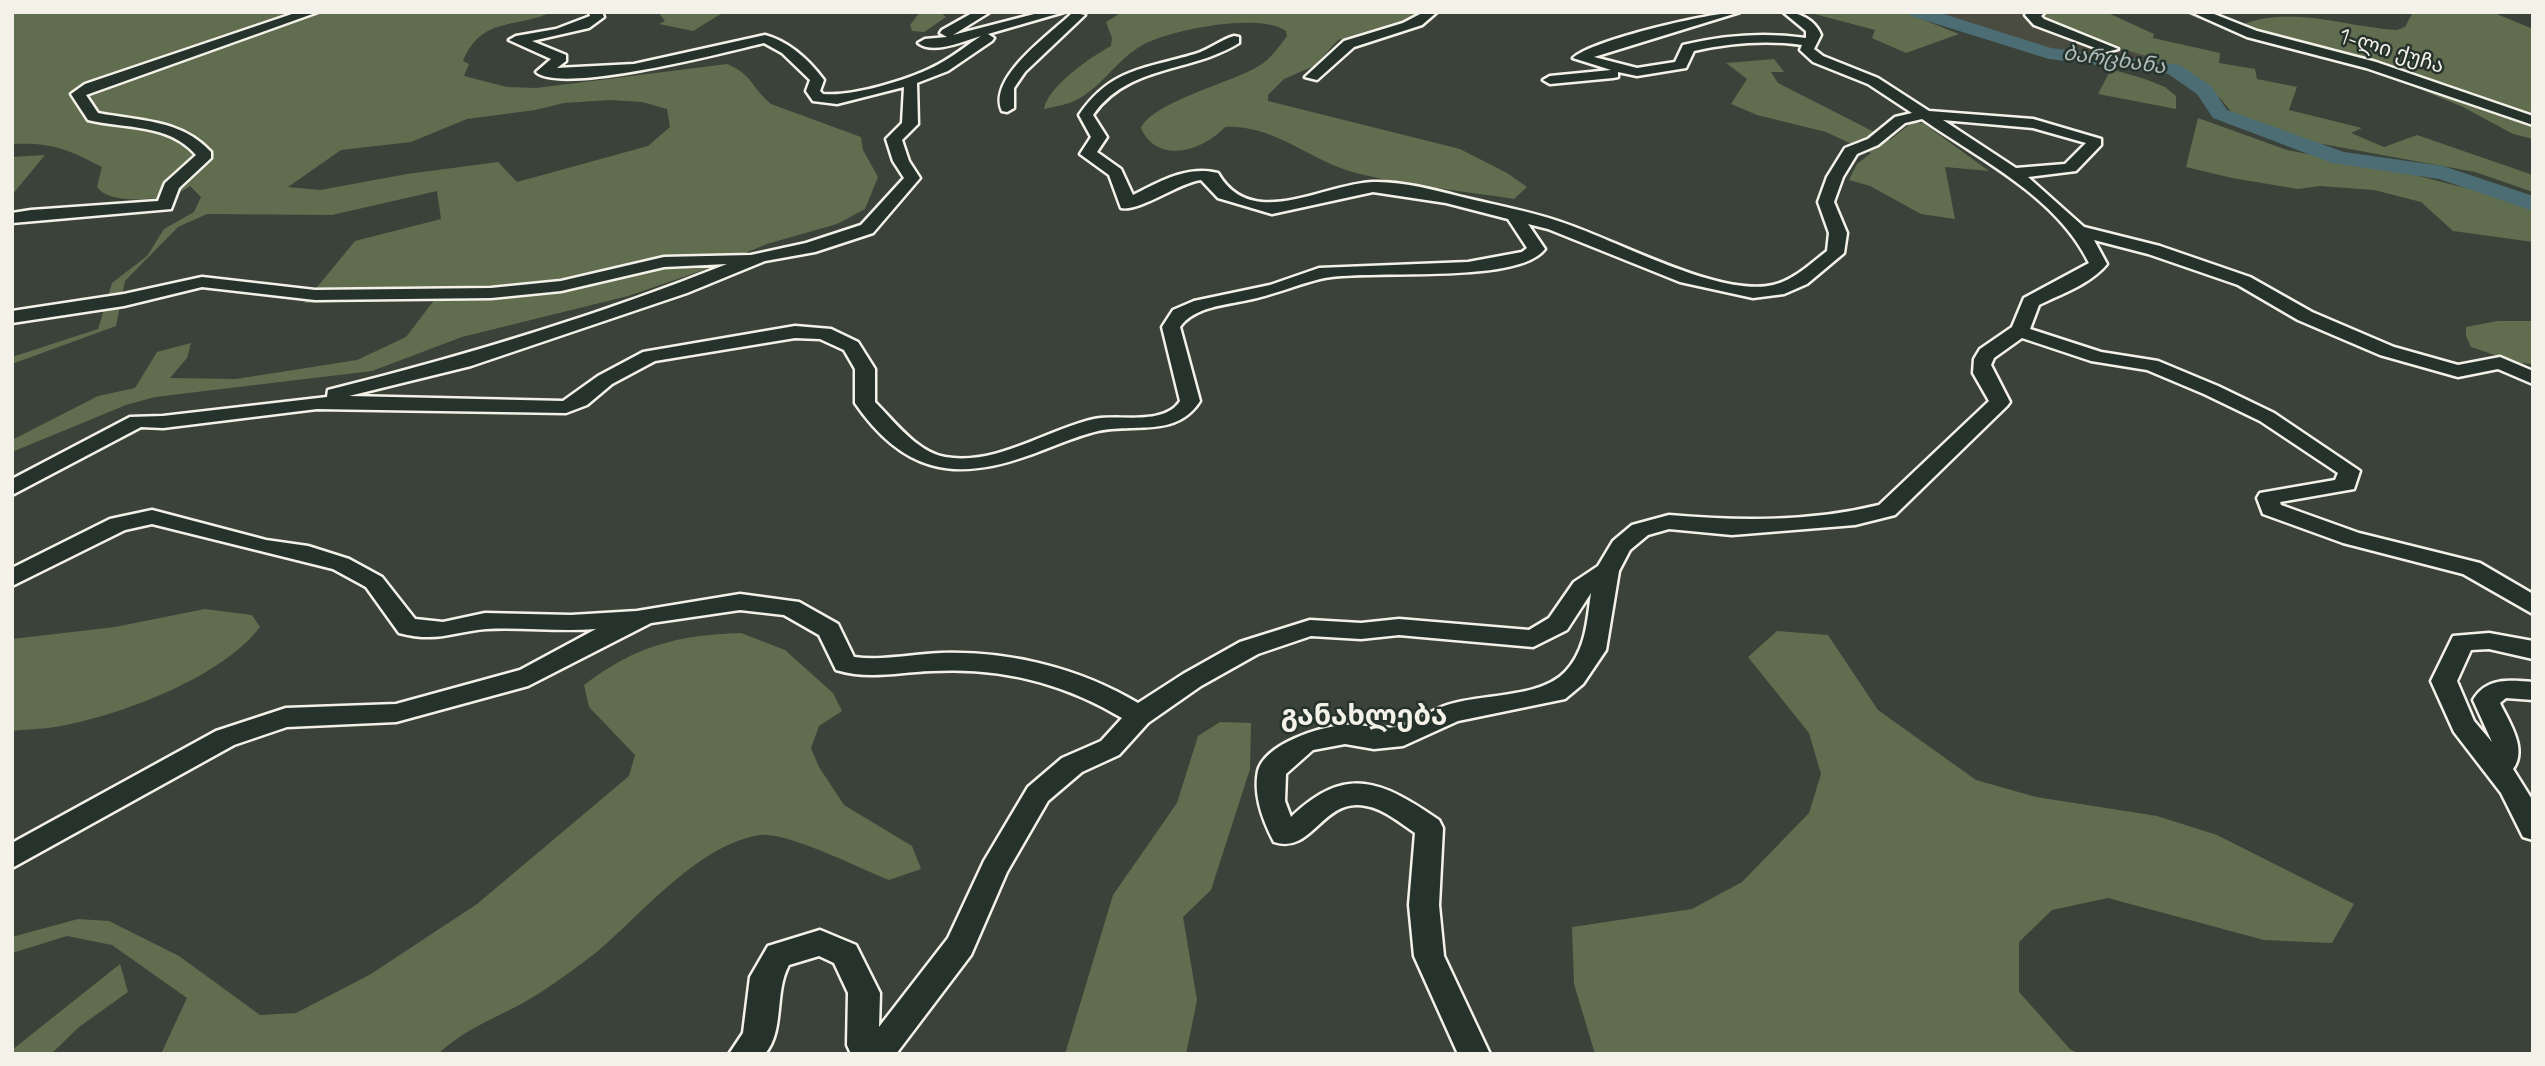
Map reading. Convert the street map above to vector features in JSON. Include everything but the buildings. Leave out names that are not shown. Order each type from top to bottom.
[{"type":"street","points":[[12,218],[40,213],[130,211],[165,205],[171,186],[205,155],[197,142],[185,134],[93,117],[78,94],[90,87],[312,12]]},
{"type":"street","points":[[595,12],[597,17],[584,25],[516,40],[561,58],[543,72],[584,73],[635,68],[765,39],[779,43],[805,66],[817,80],[813,91],[818,98],[837,100],[904,83],[943,68],[979,41],[1025,22]]},
{"type":"street","points":[[984,12],[925,43],[939,43],[1058,12]]},
{"type":"street","points":[[1007,108],[1007,88],[1029,58],[1044,49],[1077,15],[1076,12]]},
{"type":"street","points":[[1312,77],[1354,41],[1420,21],[1431,12]]},
{"type":"street","points":[[1637,72],[1580,58],[1618,41],[1694,26],[1734,12]]},
{"type":"street","points":[[1474,1054],[1429,956],[1424,905],[1429,828],[1393,803],[1365,793],[1341,795],[1320,806],[1300,829],[1284,834],[1270,801],[1272,770],[1304,742],[1345,734],[1374,739],[1403,736],[1452,713],[1556,693],[1574,678],[1594,650],[1607,571],[1621,546],[1640,530],[1669,522],[1732,528],[1855,518],[1887,510],[2000,402],[1982,367],[1989,349],[2018,331],[2031,302],[2086,274],[2098,264],[2093,248],[2014,173],[1965,144],[1925,114],[1873,81],[1818,59],[1807,50],[1808,42],[1814,35],[1812,29],[1789,12]]},
{"type":"street","points":[[2039,12],[2032,15],[2039,22],[2111,49]]},
{"type":"street","name":"1-ლი ქუჩა","points":[[2197,12],[2252,34],[2371,65],[2533,121]]},
{"type":"street","points":[[1550,80],[1681,65],[1688,48],[1703,45],[1776,37],[1808,42]]},
{"type":"street","points":[[1234,40],[1198,60],[1139,71],[1094,102],[1086,115],[1099,137],[1087,154],[1113,167],[1122,180],[1127,204],[1149,192],[1203,174],[1212,176],[1214,185],[1224,195],[1272,209],[1373,187],[1386,187],[1554,225],[1686,278],[1753,293],[1778,290],[1801,280],[1835,253],[1838,233],[1826,202],[1828,192],[1851,151],[1900,120],[1925,114],[1999,117],[2066,130],[2096,142],[2070,168],[2014,173]]},
{"type":"street","points":[[12,317],[124,300],[202,282],[315,295],[491,293],[561,286],[664,262],[761,257],[809,248],[867,229],[912,178],[901,161],[894,139],[910,124],[906,112],[913,94],[911,84],[904,83]]},
{"type":"street","points":[[12,488],[137,421],[163,422],[317,403],[386,402],[566,407],[580,401],[604,380],[650,356],[795,332],[824,333],[851,346],[865,369],[865,403],[910,448],[940,463],[1000,459],[1099,424],[1150,423],[1171,418],[1187,408],[1190,401],[1171,327],[1180,314],[1201,305],[1275,289],[1319,273],[1468,267],[1528,256],[1536,249],[1514,215]]},
{"type":"street","points":[[2076,230],[2154,250],[2244,281],[2305,316],[2386,351],[2458,371],[2500,363],[2533,378]]},
{"type":"street","points":[[273,409],[464,362],[681,289],[761,257]]},
{"type":"street","points":[[2018,331],[2098,357],[2151,365],[2267,417],[2349,471],[2346,484],[2323,491],[2289,492],[2268,498],[2271,509],[2363,541],[2444,558],[2490,575],[2533,606]]},
{"type":"street","points":[[12,578],[118,524],[152,516],[266,547],[308,553],[341,564],[374,582],[408,627],[443,630],[485,621],[571,624],[740,602],[790,608],[829,630],[845,664],[867,670],[930,662],[993,661],[1041,673],[1114,699],[1139,716]]},
{"type":"street","points":[[745,1054],[758,1039],[766,977],[779,955],[820,943],[845,954],[864,993],[863,1045],[886,1042],[960,946],[994,869],[1038,794],[1072,765],[1110,748],[1139,716],[1192,680],[1248,648],[1310,628],[1361,631],[1399,627],[1533,639],[1558,624],[1582,588],[1607,571]]},
{"type":"street","points":[[12,857],[225,738],[286,718],[396,713],[527,677],[613,630],[647,616]]},
{"type":"street","points":[[2533,650],[2489,641],[2462,642],[2444,681],[2463,725],[2512,787],[2533,830]]},
{"type":"street","points":[[2496,767],[2505,760],[2505,742],[2486,700],[2501,689],[2533,691]]},
{"type":"shaded area","points":[[1927,12],[2031,12],[2097,41],[2152,58],[2154,64],[2052,51]]},
{"type":"green space","points":[[12,12],[552,12],[501,26],[480,37],[463,61],[469,64],[464,76],[507,87],[536,88],[727,64],[747,77],[771,104],[861,137],[863,150],[878,177],[865,209],[837,224],[767,244],[701,271],[628,296],[462,337],[372,371],[155,397],[126,405],[12,452],[12,440],[98,396],[135,388],[157,352],[191,343],[187,358],[170,378],[236,379],[357,360],[406,337],[435,299],[304,303],[355,241],[441,219],[437,191],[332,215],[207,214],[178,227],[125,281],[116,326],[12,364],[12,357],[98,329],[112,283],[147,256],[164,229],[194,212],[201,197],[190,186],[157,198],[115,197],[97,187],[102,167],[69,151],[38,144],[12,144]],"holes":[[[610,100],[642,102],[667,109],[670,127],[648,146],[517,182],[498,162],[407,174],[320,190],[288,187],[341,150],[411,142],[467,119],[535,110],[564,103]]]},
{"type":"green space","points":[[658,12],[724,12],[693,31],[659,24],[665,21]]},
{"type":"green space","points":[[920,12],[940,12],[946,17],[924,32],[912,31],[910,25]]},
{"type":"green space","points":[[1122,12],[1417,12],[1413,17],[1338,40],[1314,66],[1284,79],[1268,95],[1268,101],[1460,149],[1507,173],[1527,187],[1514,199],[1379,178],[1343,169],[1278,138],[1244,128],[1225,127],[1205,142],[1181,150],[1158,147],[1148,140],[1141,128],[1160,110],[1257,67],[1274,53],[1287,36],[1286,31],[1256,23],[1214,25],[1154,40],[1133,51],[1088,93],[1067,104],[1044,109],[1053,91],[1062,82],[1111,46],[1112,38],[1106,22]]},
{"type":"green space","points":[[1807,12],[1904,12],[1959,34],[1906,53],[1872,38],[1875,30]]},
{"type":"green space","points":[[2046,12],[2106,12],[2154,34],[2153,38],[2220,53],[2219,63],[2255,69],[2257,79],[2297,87],[2289,110],[2362,128],[2351,133],[2384,147],[2417,135],[2533,175],[2533,192],[2475,172],[2295,139],[2232,113],[2220,98],[2183,71],[2154,64],[2152,58],[2097,41],[2037,16]]},
{"type":"green space","points":[[2182,12],[2192,12],[2401,77],[2479,107],[2533,123],[2533,139],[2513,134],[2463,107],[2376,71],[2269,45]]},
{"type":"green space","points":[[2413,12],[2492,12],[2533,29],[2533,114],[2237,27],[2256,20],[2296,17],[2397,30],[2405,27]]},
{"type":"green space","points":[[1774,59],[1784,72],[1771,72],[1778,83],[1890,140],[1911,123],[1923,123],[1989,171],[1945,167],[1955,219],[1921,214],[1870,186],[1849,180],[1857,164],[1871,153],[1826,132],[1757,115],[1731,104],[1747,79],[1726,63]]},
{"type":"green space","points":[[2111,69],[2165,87],[2176,96],[2176,109],[2098,94]]},
{"type":"green space","points":[[2198,118],[2287,150],[2411,174],[2481,192],[2533,210],[2533,242],[2453,231],[2421,202],[2374,190],[2320,186],[2298,189],[2186,167]]},
{"type":"green space","points":[[45,155],[12,195],[12,157]]},
{"type":"green space","points":[[2497,321],[2533,321],[2533,364],[2518,363],[2471,347],[2466,336],[2466,327]]},
{"type":"green space","points":[[205,609],[252,615],[260,627],[244,645],[223,661],[172,690],[144,702],[66,725],[12,731],[12,639],[115,627]]},
{"type":"green space","points":[[1777,631],[1828,635],[1878,710],[1976,780],[2036,797],[2157,816],[2217,835],[2354,904],[2332,943],[2264,940],[2108,898],[2052,910],[2019,942],[2019,992],[2070,1049],[2079,1054],[1595,1054],[1574,984],[1572,927],[1692,909],[1742,882],[1809,813],[1821,774],[1809,733],[1748,657]]},
{"type":"green space","points":[[741,633],[785,650],[833,693],[842,711],[819,726],[811,748],[819,767],[844,805],[912,846],[921,869],[889,880],[824,852],[772,835],[737,841],[715,852],[673,882],[598,951],[568,973],[525,1002],[475,1027],[438,1054],[161,1054],[187,998],[112,945],[67,936],[12,953],[12,937],[78,919],[109,921],[179,956],[260,1015],[296,1013],[371,974],[477,904],[629,776],[635,755],[589,707],[584,685],[621,661],[658,645],[697,636]]},
{"type":"green space","points":[[1220,722],[1251,723],[1250,769],[1211,890],[1183,917],[1197,1000],[1186,1054],[1065,1054],[1113,895],[1177,803],[1198,736]]},
{"type":"green space","points":[[120,964],[128,992],[79,1027],[51,1054],[12,1054],[12,1050]]},
{"type":"waterway","name":"ბარცხანა","points":[[1917,12],[2049,53],[2173,69],[2204,90],[2220,114],[2340,158],[2443,173],[2533,204]]},
{"type":"district","name":"განახლება","points":[[1364,719]]}]
